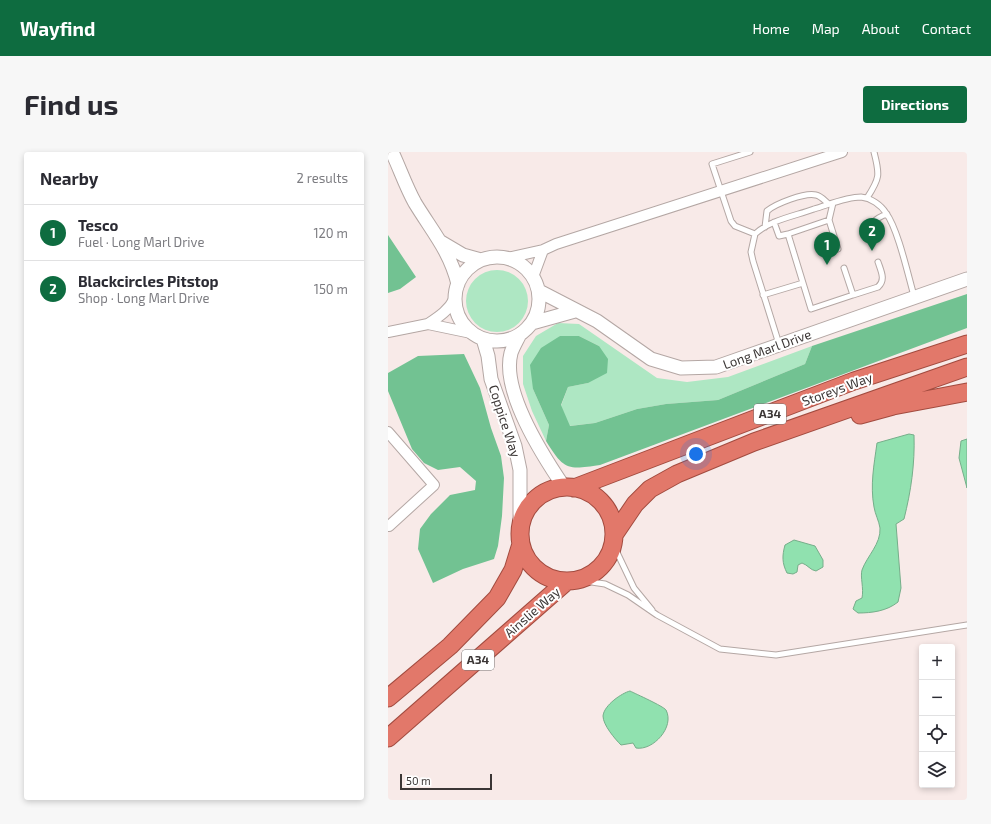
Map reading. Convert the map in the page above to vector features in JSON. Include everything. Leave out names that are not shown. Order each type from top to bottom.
[{"type":"highway","name":"Storeys Way","points":[[569,487],[854,381],[967,344]]},
{"type":"highway","name":"Storeys Way","points":[[613,540],[635,504],[650,489],[677,474],[754,442],[967,367]]},
{"type":"highway","points":[[754,442],[893,406],[967,392]]},
{"type":"highway","name":"A34","points":[[388,698],[450,646],[497,598],[513,570],[525,512],[535,499],[548,491],[569,487]]},
{"type":"highway","points":[[569,487],[590,493],[603,504],[611,519],[613,540]]},
{"type":"highway","points":[[520,536],[530,563],[546,577],[573,581]]},
{"type":"highway","name":"A34","points":[[573,581],[594,573],[606,560],[613,540]]},
{"type":"highway","name":"Ainslie Way","points":[[388,738],[573,581]]},
{"type":"street","points":[[392,152],[414,202],[441,242],[453,265],[458,284]]},
{"type":"street","points":[[388,332],[428,324],[443,314],[450,307],[455,298],[458,284],[468,268],[481,260],[499,257],[508,258],[543,250],[556,244],[842,152]]},
{"type":"street","points":[[441,242],[463,255],[481,260]]},
{"type":"street","points":[[533,277],[543,250]]},
{"type":"street","points":[[428,324],[471,333],[482,339],[495,342],[507,341],[518,336],[532,323],[537,314],[540,302],[539,291],[533,277],[524,267],[508,258]]},
{"type":"street","name":"Long Marl Drive","points":[[539,291],[575,311],[597,321],[651,359],[682,368],[716,367],[967,279]]},
{"type":"street","points":[[455,298],[459,317],[471,333]]},
{"type":"street","points":[[532,323],[575,311]]},
{"type":"street","name":"Coppice Way","points":[[518,336],[511,353],[510,372],[513,393],[544,458],[569,487]]},
{"type":"street","name":"Coppice Way","points":[[482,339],[488,356],[491,379],[515,446],[520,470],[520,536]]},
{"type":"street","points":[[388,432],[434,485],[389,526]]},
{"type":"lane","points":[[750,152],[712,164],[728,212],[735,226],[755,234]]},
{"type":"lane","points":[[868,198],[878,182],[878,165],[874,152]]},
{"type":"lane","points":[[765,227],[767,211],[778,204],[809,194],[820,197],[831,204]]},
{"type":"lane","points":[[780,344],[763,295],[751,252],[755,234],[774,222],[857,197],[868,198],[875,202],[891,220],[914,297]]},
{"type":"lane","points":[[831,204],[829,220],[838,249]]},
{"type":"lane","points":[[870,236],[870,230],[874,220],[887,214]]},
{"type":"lane","points":[[774,222],[779,236],[829,220]]},
{"type":"lane","points":[[788,234],[811,309],[881,285],[883,276],[878,262]]},
{"type":"lane","points":[[844,268],[853,295]]},
{"type":"lane","points":[[763,295],[803,283]]},
{"type":"lane","points":[[613,540],[634,588],[657,615]]},
{"type":"lane","points":[[573,581],[605,584],[628,595],[657,615],[720,648],[776,654],[967,625]]},
{"type":"shaded area","points":[[388,235],[416,277],[400,289],[388,293]]},
{"type":"shaded area","points":[[497,270],[509,273],[519,279],[525,289],[528,301],[525,313],[519,323],[509,329],[497,332],[485,329],[475,323],[469,313],[466,301],[469,289],[475,279],[485,273]]},
{"type":"shaded area","points":[[967,294],[967,328],[600,465],[580,467],[567,466],[557,458],[546,441],[549,425],[533,389],[530,365],[541,348],[560,336],[579,336],[599,346],[608,359],[607,373],[588,383],[568,387],[561,405],[570,426],[595,423],[637,409],[666,404],[718,400],[805,364],[812,346]]},
{"type":"shaded area","points":[[558,323],[579,324],[657,378],[687,382],[728,377],[812,346],[805,364],[718,400],[666,404],[637,409],[595,423],[569,426],[561,406],[568,387],[588,383],[599,346],[579,336],[560,336],[533,389],[549,425],[546,441],[532,411],[523,384],[523,356],[536,336]]},
{"type":"shaded area","points":[[464,354],[480,388],[491,428],[501,456],[504,478],[502,516],[498,546],[494,559],[463,569],[433,583],[418,549],[420,529],[431,514],[450,495],[475,490],[476,481],[460,467],[438,470],[424,463],[412,449],[388,391],[388,373],[418,356]]},
{"type":"shaded area","points":[[909,434],[914,435],[911,488],[904,519],[896,524],[901,588],[898,602],[889,608],[879,611],[858,613],[853,609],[856,601],[862,598],[862,570],[876,545],[880,534],[872,491],[877,443]]},
{"type":"shaded area","points":[[967,439],[967,488],[959,458],[961,441]]},
{"type":"shaded area","points":[[794,540],[815,546],[823,560],[823,567],[816,571],[802,563],[798,565],[797,572],[793,574],[787,573],[783,563],[784,549],[785,545]]},
{"type":"shaded area","points":[[630,691],[664,708],[668,717],[668,724],[661,736],[649,746],[643,748],[636,748],[633,743],[621,745],[610,732],[603,716],[610,704],[618,697]]},
{"type":"place","name":"Blackcircles Pitstop","points":[[872,251]]},
{"type":"place","name":"Tesco","points":[[827,265]]}]
